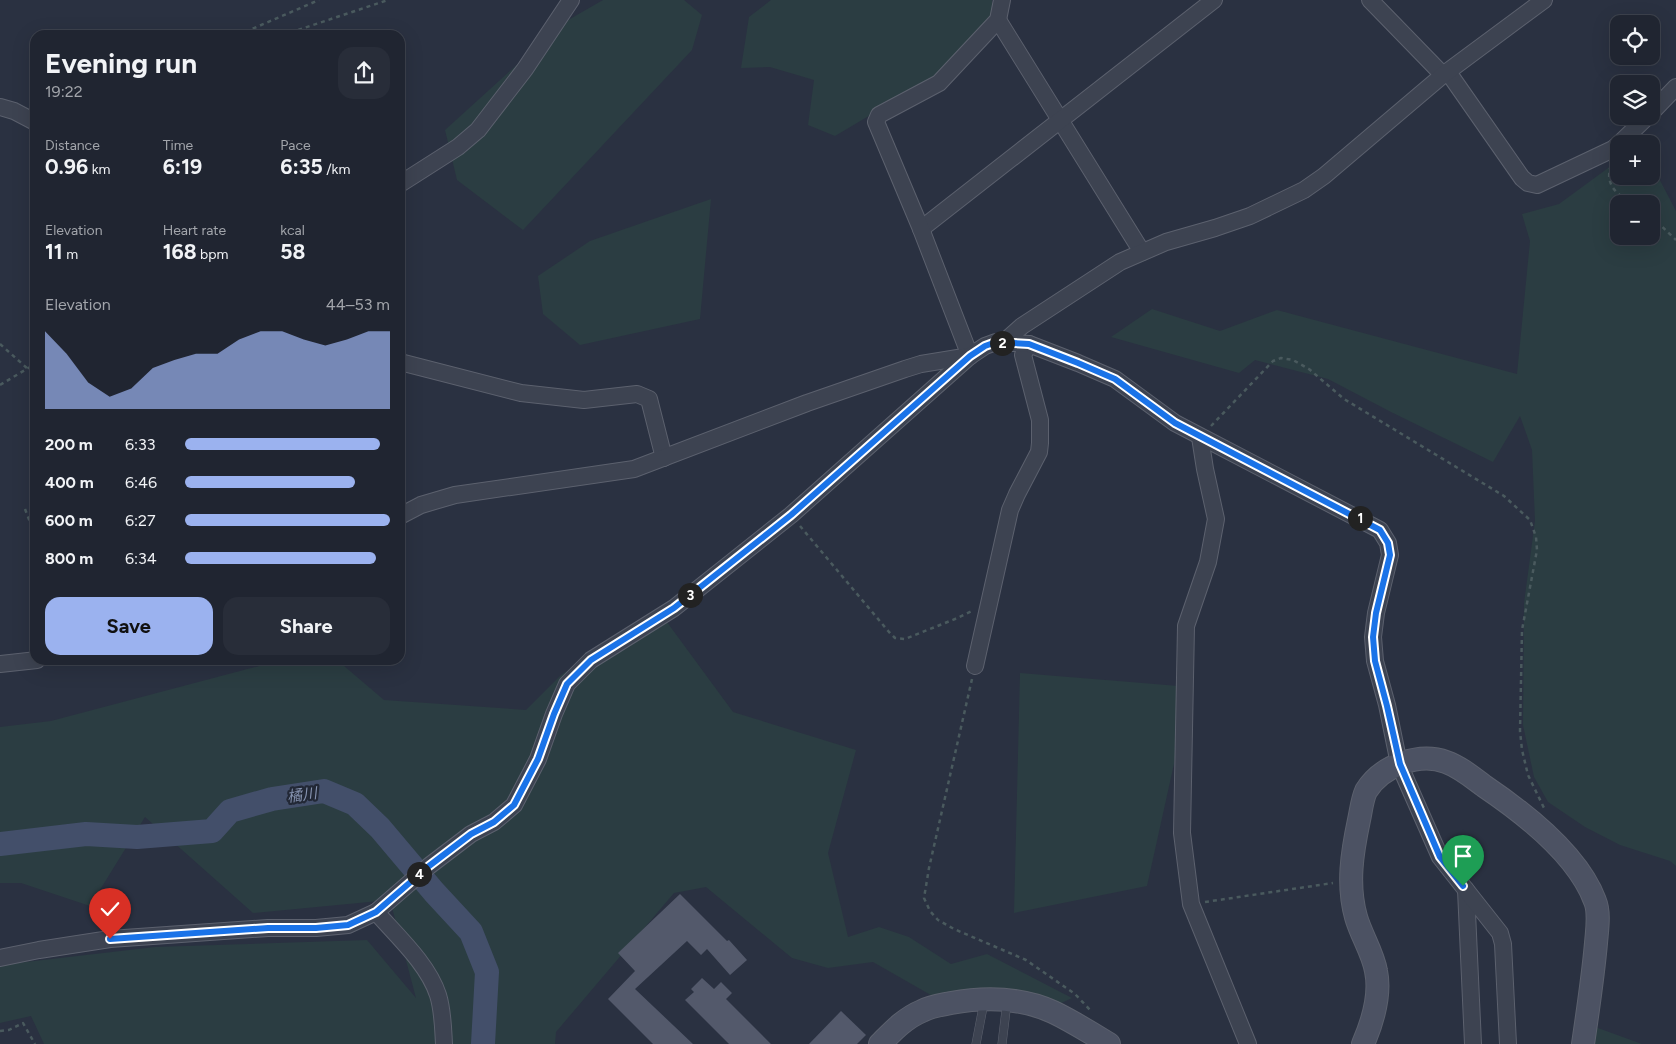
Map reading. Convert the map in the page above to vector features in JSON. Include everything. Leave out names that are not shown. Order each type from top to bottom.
[{"type":"street","points":[[405,181],[458,147],[478,130],[525,69],[570,0]]},
{"type":"street","points":[[970,356],[921,229],[876,122],[879,115],[939,83],[998,20],[1002,0]]},
{"type":"street","points":[[921,229],[1214,0]]},
{"type":"street","points":[[1370,0],[1446,74],[1522,178],[1528,183],[1537,185],[1610,149]]},
{"type":"street","points":[[1003,343],[1030,320],[1120,262],[1166,242],[1250,216],[1304,190],[1324,176],[1446,74],[1544,0]]},
{"type":"street","points":[[998,20],[1142,252]]},
{"type":"street","points":[[1660,104],[1676,87]]},
{"type":"street","points":[[0,106],[30,119]]},
{"type":"street","points":[[1628,135],[1639,125]]},
{"type":"street","points":[[0,958],[110,939],[268,928],[316,928],[348,925],[376,912],[429,866],[471,834],[494,822],[514,805],[538,759],[567,684],[591,660],[674,608],[791,515],[970,356],[985,346],[996,342],[1029,344],[1115,379],[1175,423],[1380,530],[1388,543],[1390,555],[1376,613],[1375,661],[1400,764],[1440,857],[1500,933],[1504,944],[1508,1044]]},
{"type":"street","points":[[975,666],[1010,510],[1016,494],[1039,452],[1040,420],[1023,355],[1029,344]]},
{"type":"street","points":[[405,513],[421,505],[455,495],[634,469],[807,402],[904,369],[920,364],[970,356]]},
{"type":"street","points":[[405,363],[521,393],[584,400],[637,394],[649,399],[664,458]]},
{"type":"street","points":[[1200,437],[1216,519],[1208,562],[1186,626],[1182,832],[1191,904],[1248,1044]]},
{"type":"street","points":[[0,664],[30,661]]},
{"type":"street","points":[[1363,1044],[1372,1024],[1376,1001],[1376,970],[1356,918],[1350,890],[1352,858],[1363,800],[1372,783],[1400,764],[1418,759],[1434,759],[1445,761],[1458,767],[1500,796],[1549,836],[1583,877],[1596,903],[1597,926],[1592,986],[1583,1044]]},
{"type":"street","points":[[1466,890],[1473,1044]]},
{"type":"street","points":[[376,912],[425,968],[438,993],[444,1044]]},
{"type":"street","points":[[880,1044],[898,1026],[922,1010],[985,998],[1029,1004],[1052,1012],[1109,1044]]},
{"type":"lane","points":[[976,1044],[985,998]]},
{"type":"lane","points":[[1002,1044],[1007,1000]]},
{"type":"path","points":[[250,30],[319,0]]},
{"type":"path","points":[[298,30],[388,0]]},
{"type":"path","points":[[1610,169],[1608,174],[1610,182]]},
{"type":"path","points":[[1612,185],[1620,195]]},
{"type":"path","points":[[1660,225],[1676,240]]},
{"type":"path","points":[[0,344],[28,369],[0,385]]},
{"type":"path","points":[[1200,437],[1273,361],[1281,358],[1293,360],[1309,369],[1344,399],[1504,496],[1530,520],[1536,537],[1537,550],[1522,630],[1520,731],[1526,766],[1546,812],[1549,836]]},
{"type":"path","points":[[25,509],[30,522]]},
{"type":"path","points":[[791,515],[895,638],[910,637],[955,619],[989,602]]},
{"type":"path","points":[[975,666],[929,868],[924,898],[930,911],[946,925],[1026,960],[1075,994],[1094,1014]]},
{"type":"path","points":[[1191,904],[1351,881]]},
{"type":"path","points":[[0,1031],[8,1030],[22,1023],[35,1044]]},
{"type":"shaded area","points":[[603,0],[684,0],[702,15],[692,50],[523,230],[457,180],[445,130],[563,23]]},
{"type":"shaded area","points":[[771,0],[992,0],[992,18],[937,79],[889,104],[835,136],[808,125],[814,80],[770,67],[741,68],[749,17]]},
{"type":"shaded area","points":[[1610,167],[1610,185],[1660,185],[1660,180],[1676,211],[1676,866],[1670,861],[1620,845],[1585,827],[1548,802],[1534,777],[1523,725],[1524,603],[1535,521],[1532,450],[1520,416],[1493,462],[1328,379],[1255,360],[1239,373],[1111,337],[1152,309],[1220,331],[1277,310],[1517,374],[1530,241],[1522,214],[1559,204]]},
{"type":"shaded area","points":[[711,199],[700,319],[580,345],[543,314],[538,276],[590,241]]},
{"type":"shaded area","points":[[661,614],[733,712],[856,750],[828,853],[848,937],[879,927],[909,937],[951,964],[987,954],[1072,998],[1053,1007],[936,998],[873,962],[828,968],[792,958],[706,887],[674,893],[556,1032],[555,1044],[44,1044],[31,1016],[0,1023],[0,965],[155,947],[367,940],[416,998],[390,900],[253,913],[145,817],[90,906],[21,883],[0,883],[0,727],[51,721],[263,665],[343,665],[384,700],[526,710],[561,675],[618,636]]},
{"type":"shaded area","points":[[1020,673],[1191,687],[1147,886],[1014,913]]},
{"type":"shaded area","points":[[1587,1024],[1642,1044],[1586,1044]]},
{"type":"building","points":[[680,894],[727,941],[729,940],[747,960],[730,975],[707,949],[701,955],[687,941],[635,989],[693,1044],[653,1044],[608,999],[635,971],[618,953]]},
{"type":"building","points":[[702,978],[714,989],[721,982],[732,993],[726,999],[771,1044],[729,1044],[685,1000],[694,992],[691,989]]},
{"type":"building","points":[[841,1011],[866,1035],[857,1044],[809,1044]]},
{"type":"waterway","name":"橘川","points":[[0,844],[86,834],[137,837],[212,831],[230,811],[272,799],[324,791],[355,804],[380,828],[434,892],[471,932],[487,972],[483,1044]]},
{"type":"route","points":[[110,939],[268,928],[316,928],[348,925],[376,912],[429,866],[471,834],[494,822],[514,805],[538,759],[567,684],[591,660],[674,608],[733,562],[791,515],[970,356],[985,346],[996,342],[1029,344],[1115,379],[1175,423],[1380,530],[1388,543],[1390,555],[1376,613],[1373,637],[1375,661],[1400,764],[1440,857],[1463,886]]}]
